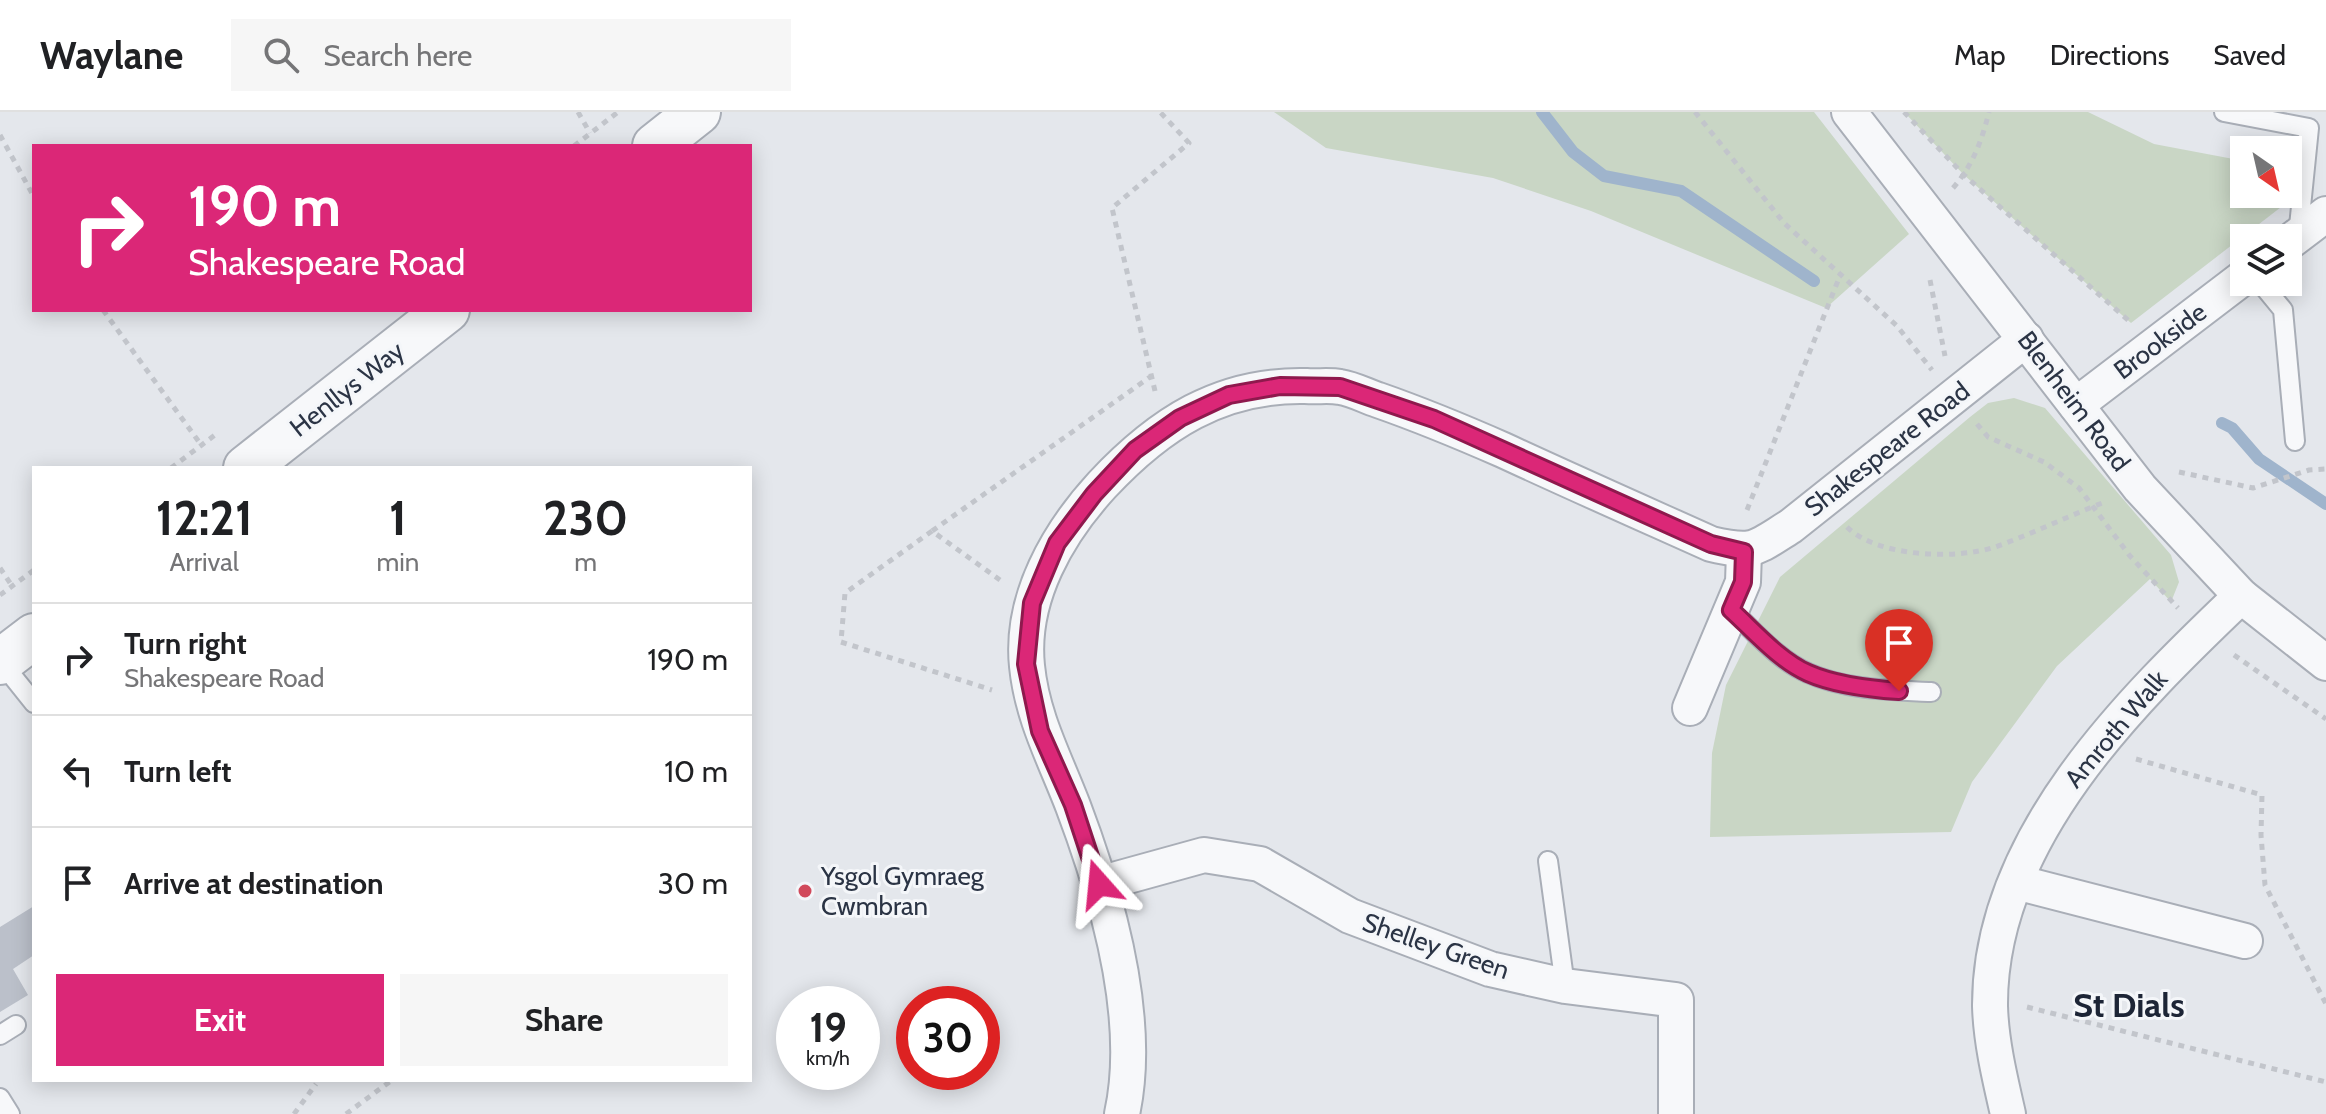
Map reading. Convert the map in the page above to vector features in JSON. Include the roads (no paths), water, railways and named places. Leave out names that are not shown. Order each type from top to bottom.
[{"type":"street","points":[[658,144],[698,112]]},
{"type":"street","name":"Blenheim Road","points":[[1849,112],[2140,488],[2241,596],[2326,663]]},
{"type":"street","points":[[2302,233],[2326,214]]},
{"type":"street","name":"Brookside","points":[[2076,405],[2230,288]]},
{"type":"street","name":"Henllys Way","points":[[249,466],[444,312]]},
{"type":"street","name":"Shakespeare Road","points":[[1737,550],[1760,545],[1822,501],[2026,339]]},
{"type":"street","points":[[1122,1114],[1128,1032],[1116,953],[1099,884],[1073,805],[1040,731],[1026,664],[1032,603],[1057,543],[1135,450],[1169,425],[1229,395],[1280,386],[1340,387],[1434,419],[1711,544],[1737,550],[1743,582],[1690,708]]},
{"type":"street","name":"Amroth Walk","points":[[2008,1114],[1996,1059],[1990,1005],[1997,945],[2016,882],[2041,828],[2076,772],[2166,668],[2241,596]]},
{"type":"street","points":[[0,662],[32,638]]},
{"type":"street","name":"Shelley Green","points":[[1099,884],[1204,855],[1260,864],[1350,916],[1490,969],[1565,986],[1676,1000],[1676,1114]]},
{"type":"street","points":[[2016,882],[2245,941]]},
{"type":"lane","points":[[2224,112],[2309,128],[2295,224]]},
{"type":"lane","points":[[2272,296],[2283,310],[2295,441]]},
{"type":"lane","points":[[1731,610],[1779,653],[1807,673],[1868,689],[1931,692]]},
{"type":"lane","points":[[0,662],[32,701]]},
{"type":"lane","points":[[1548,861],[1565,986]]},
{"type":"lane","points":[[0,1098],[10,1114]]},
{"type":"waterway","points":[[1542,112],[1573,152],[1604,176],[1681,191],[1814,281]]},
{"type":"waterway","points":[[2222,423],[2232,428],[2259,459],[2326,504]]},
{"type":"place","name":"Ysgol Gymraeg Cwmbran","points":[[805,891]]},
{"type":"district","name":"St Dials","points":[[2129,1005]]}]
